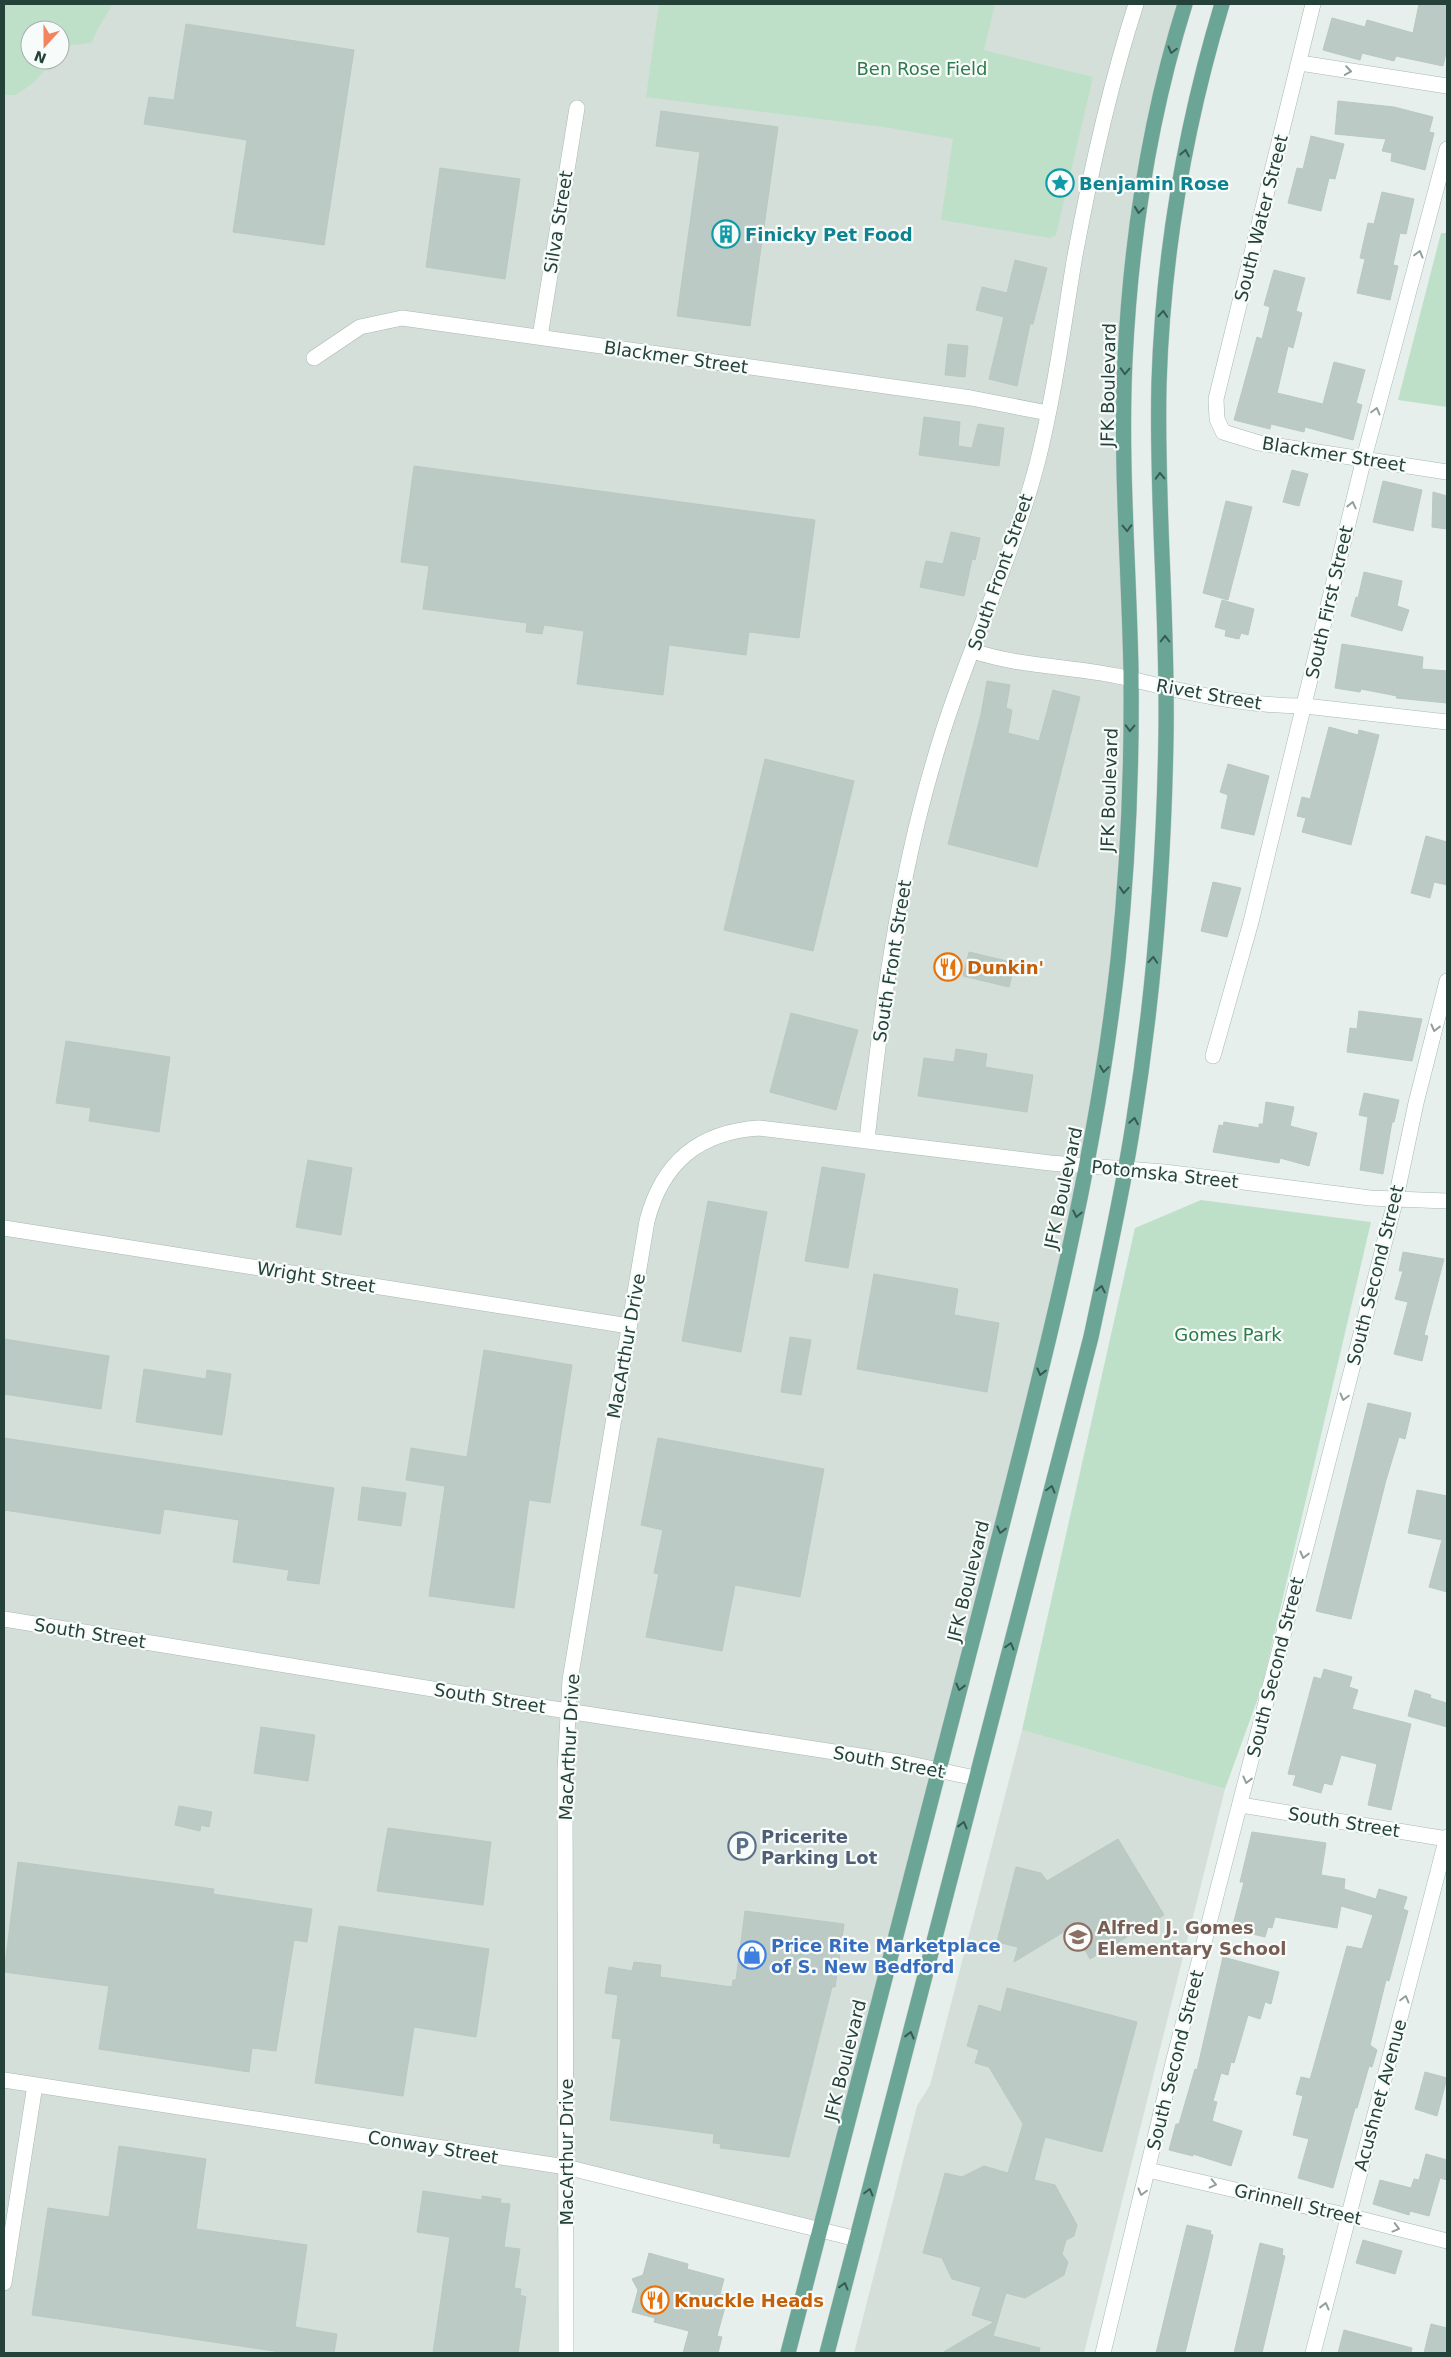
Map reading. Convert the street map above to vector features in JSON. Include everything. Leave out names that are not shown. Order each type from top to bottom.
[{"type":"main road","name":"JFK Boulevard","points":[[788,2353],[1052,1331],[1097,1118],[1118,958],[1128,813],[1131,679],[1124,410],[1130,289],[1150,141],[1165,73],[1185,4]]},
{"type":"main road","points":[[827,2353],[1091,1337],[1126,1169],[1143,1057],[1151,988],[1164,816],[1165,688],[1159,457],[1159,383],[1163,306],[1170,245],[1185,151],[1201,78],[1222,4]]},
{"type":"street","name":"South Front Street","points":[[867,1140],[888,973],[911,852],[934,760],[1027,500],[1048,413],[1092,170],[1121,54],[1136,4]]},
{"type":"street","name":"South Water Street","points":[[1223,432],[1217,419],[1216,399],[1300,64],[1313,4]]},
{"type":"street","points":[[1300,64],[1447,86]]},
{"type":"street","name":"Silva Street","points":[[540,337],[577,108]]},
{"type":"street","name":"South First Street","points":[[1213,1056],[1245,942],[1305,706],[1364,458],[1447,148]]},
{"type":"street","name":"Blackmer Street","points":[[314,358],[360,327],[402,318],[971,398],[1048,413]]},
{"type":"street","name":"Blackmer Street","points":[[1223,432],[1259,444],[1364,458],[1447,472]]},
{"type":"street","name":"Rivet Street","points":[[973,651],[1005,661],[1108,674],[1202,695],[1283,706],[1305,706],[1447,722]]},
{"type":"street","name":"South Second Street","points":[[1103,2353],[1240,1805],[1396,1198],[1416,1103],[1447,981]]},
{"type":"street","name":"Potomska Street","points":[[706,1140],[731,1131],[759,1128],[1370,1198],[1447,1201]]},
{"type":"street","name":"MacArthur Drive","points":[[566,2353],[565,1824],[567,1711],[570,1680],[647,1221],[656,1191],[663,1178],[683,1155],[706,1140]]},
{"type":"street","name":"Wright Street","points":[[4,1228],[629,1326]]},
{"type":"street","name":"South Street","points":[[4,1619],[567,1711],[939,1769],[975,1778]]},
{"type":"street","name":"South Street","points":[[1240,1805],[1447,1838]]},
{"type":"street","name":"Acushnet Avenue","points":[[1313,2353],[1447,1838]]},
{"type":"street","name":"Conway Street","points":[[4,2080],[566,2167],[857,2239]]},
{"type":"street","points":[[4,2283],[7,2240],[35,2085]]},
{"type":"street","name":"Grinnell Street","points":[[1148,2170],[1349,2216],[1447,2241]]},
{"type":"shaded area","points":[[4,4],[1185,4],[1176,33],[1130,289],[1128,813],[1097,1118],[820,2230],[566,2167],[566,2353],[4,2353]]},
{"type":"shaded area","name":"Alfred J. Gomes Elementary School","points":[[1022,1730],[1225,1789],[1084,2353],[854,2353],[917,2106],[930,2085]]},
{"type":"green space","points":[[4,4],[112,4],[92,43],[70,46],[70,20],[20,20],[20,70],[45,70],[32,84],[16,95],[4,95]]},
{"type":"green space","name":"Ben Rose Field","points":[[659,4],[995,4],[984,50],[1093,77],[1056,235],[1050,238],[941,220],[953,139],[890,128],[646,97]]},
{"type":"green space","points":[[1441,233],[1447,233],[1447,407],[1398,400]]},
{"type":"green space","name":"Gomes Park","points":[[1201,1200],[1371,1222],[1262,1687],[1225,1789],[1022,1730],[1135,1228]]},
{"type":"building","points":[[1419,4],[1447,4],[1447,48],[1443,66],[1396,56],[1394,61],[1362,53],[1360,60],[1323,50],[1332,18],[1365,27],[1367,20],[1413,33]]},
{"type":"building","points":[[186,24],[354,50],[324,245],[233,232],[247,140],[144,124],[149,97],[174,100]]},
{"type":"building","points":[[1338,101],[1394,107],[1433,117],[1429,132],[1434,133],[1425,170],[1391,161],[1392,153],[1382,151],[1386,139],[1335,134]]},
{"type":"building","name":"Finicky Pet Food","points":[[661,111],[778,127],[750,326],[677,316],[700,152],[656,146]]},
{"type":"building","points":[[1311,136],[1344,144],[1335,179],[1329,178],[1321,211],[1288,203],[1297,168],[1303,169]]},
{"type":"building","points":[[440,168],[520,179],[505,279],[426,267]]},
{"type":"building","points":[[1382,192],[1414,199],[1406,234],[1400,233],[1393,265],[1398,266],[1390,300],[1357,293],[1365,259],[1360,258],[1368,223],[1374,224]]},
{"type":"building","points":[[1015,260],[1047,268],[1033,324],[1030,324],[1017,386],[989,379],[1004,317],[976,310],[982,287],[1007,293]]},
{"type":"building","points":[[1274,270],[1305,278],[1296,311],[1302,313],[1293,348],[1288,346],[1277,393],[1323,404],[1334,362],[1365,370],[1356,403],[1362,405],[1353,440],[1305,427],[1304,432],[1271,424],[1270,429],[1234,420],[1257,337],[1262,339],[1270,307],[1264,305]]},
{"type":"building","points":[[948,344],[968,346],[965,377],[945,375]]},
{"type":"building","points":[[924,417],[960,422],[958,446],[972,448],[978,424],[1004,428],[999,466],[919,455]]},
{"type":"building","points":[[414,466],[815,520],[799,638],[749,632],[746,655],[669,645],[663,695],[577,684],[584,631],[544,625],[542,634],[526,632],[527,623],[423,609],[429,566],[401,562]]},
{"type":"building","points":[[1292,470],[1308,474],[1299,506],[1283,502]]},
{"type":"building","points":[[1383,481],[1422,490],[1413,531],[1373,522]]},
{"type":"building","points":[[1433,492],[1447,496],[1447,529],[1432,527]]},
{"type":"building","points":[[1226,501],[1252,507],[1228,600],[1203,593]]},
{"type":"building","points":[[951,532],[980,538],[975,560],[972,559],[964,596],[920,587],[926,561],[943,564]]},
{"type":"building","points":[[1364,572],[1402,581],[1397,606],[1409,610],[1402,631],[1351,616],[1356,597],[1358,598]]},
{"type":"building","points":[[1222,600],[1254,609],[1248,635],[1241,633],[1239,639],[1225,636],[1226,630],[1215,627]]},
{"type":"building","points":[[1342,644],[1423,657],[1422,669],[1447,671],[1447,703],[1396,698],[1397,696],[1361,689],[1360,692],[1335,688]]},
{"type":"building","points":[[987,681],[1010,685],[1006,708],[1012,710],[1008,733],[1039,741],[1053,690],[1080,697],[1037,867],[948,844],[981,714]]},
{"type":"building","points":[[1329,727],[1358,735],[1359,730],[1379,735],[1351,845],[1302,832],[1306,818],[1297,816],[1302,797],[1310,799]]},
{"type":"building","points":[[765,759],[854,781],[813,951],[724,930]]},
{"type":"building","points":[[1228,764],[1269,776],[1254,835],[1221,828],[1228,795],[1220,792]]},
{"type":"building","points":[[1426,836],[1447,842],[1447,885],[1434,882],[1430,898],[1411,893]]},
{"type":"building","points":[[1213,882],[1241,888],[1227,937],[1201,931]]},
{"type":"building","points":[[969,952],[1015,963],[1009,987],[963,976]]},
{"type":"building","points":[[1359,1011],[1422,1019],[1412,1061],[1347,1052],[1350,1028],[1357,1029]]},
{"type":"building","points":[[791,1013],[858,1030],[836,1110],[770,1092]]},
{"type":"building","points":[[66,1041],[170,1057],[159,1132],[89,1121],[91,1108],[56,1103]]},
{"type":"building","points":[[956,1049],[987,1054],[985,1067],[1033,1075],[1027,1112],[918,1096],[924,1058],[954,1062]]},
{"type":"building","points":[[1364,1093],[1399,1100],[1394,1122],[1392,1122],[1383,1174],[1360,1170],[1368,1117],[1359,1115]]},
{"type":"building","points":[[1266,1102],[1294,1107],[1290,1126],[1317,1133],[1309,1166],[1280,1158],[1279,1163],[1213,1152],[1219,1125],[1223,1126],[1224,1122],[1259,1128],[1259,1124],[1263,1124]]},
{"type":"building","points":[[308,1160],[352,1168],[341,1235],[296,1227]]},
{"type":"building","points":[[822,1167],[865,1174],[848,1268],[805,1261]]},
{"type":"building","points":[[708,1201],[767,1212],[741,1352],[682,1341]]},
{"type":"building","points":[[1403,1252],[1444,1259],[1424,1335],[1428,1336],[1422,1361],[1394,1354],[1408,1302],[1395,1299],[1403,1271],[1399,1271]]},
{"type":"building","points":[[874,1274],[958,1289],[954,1315],[999,1323],[987,1392],[857,1369]]},
{"type":"building","points":[[790,1337],[811,1340],[801,1395],[781,1392]]},
{"type":"building","points":[[4,1339],[109,1356],[101,1409],[4,1394]]},
{"type":"building","points":[[484,1350],[572,1365],[550,1503],[529,1500],[514,1608],[429,1596],[445,1486],[406,1480],[411,1448],[467,1457]]},
{"type":"building","points":[[144,1369],[206,1379],[207,1370],[231,1374],[222,1435],[136,1422]]},
{"type":"building","points":[[1368,1403],[1411,1413],[1405,1439],[1399,1437],[1386,1480],[1351,1619],[1316,1611]]},
{"type":"building","points":[[4,1438],[334,1488],[319,1584],[287,1580],[289,1570],[233,1562],[239,1520],[164,1509],[160,1534],[4,1510]]},
{"type":"building","points":[[658,1438],[824,1469],[800,1597],[735,1585],[722,1651],[646,1637],[659,1574],[654,1573],[663,1530],[641,1525]]},
{"type":"building","points":[[362,1487],[406,1493],[401,1526],[358,1520]]},
{"type":"building","points":[[1417,1490],[1447,1496],[1447,1592],[1429,1587],[1442,1540],[1408,1533]]},
{"type":"building","points":[[1324,1669],[1352,1677],[1349,1687],[1358,1690],[1352,1709],[1411,1724],[1391,1810],[1368,1805],[1377,1764],[1341,1755],[1332,1785],[1324,1783],[1321,1793],[1293,1785],[1296,1775],[1288,1774],[1308,1699],[1314,1677],[1321,1679]]},
{"type":"building","points":[[1415,1690],[1431,1695],[1430,1698],[1447,1703],[1447,1727],[1408,1716]]},
{"type":"building","points":[[261,1727],[315,1735],[308,1781],[254,1773]]},
{"type":"building","points":[[179,1806],[212,1812],[209,1827],[201,1825],[200,1831],[175,1825]]},
{"type":"building","points":[[388,1828],[491,1842],[483,1905],[377,1891]]},
{"type":"building","points":[[1252,1832],[1326,1843],[1321,1875],[1345,1879],[1344,1889],[1376,1899],[1379,1889],[1407,1897],[1403,1909],[1408,1911],[1389,1981],[1386,1980],[1370,2045],[1377,2050],[1372,2067],[1369,2066],[1357,2108],[1355,2108],[1333,2188],[1298,2178],[1309,2139],[1293,2135],[1303,2096],[1296,2094],[1301,2077],[1310,2079],[1347,1946],[1362,1949],[1373,1915],[1341,1906],[1337,1928],[1275,1917],[1272,1928],[1268,1927],[1265,1937],[1232,1929],[1244,1882],[1240,1882]]},
{"type":"building","points":[[1118,1839],[1164,1915],[1090,1959],[1072,1927],[1014,1962],[1018,1947],[997,1942],[1016,1867],[1041,1873],[1047,1881]]},
{"type":"building","points":[[18,1862],[214,1889],[213,1894],[312,1909],[307,1942],[294,1940],[276,2051],[252,2048],[249,2072],[99,2049],[109,1986],[4,1972]]},
{"type":"building","points":[[745,1911],[844,1924],[835,1987],[832,1987],[789,2157],[720,2148],[721,2144],[713,2143],[714,2134],[610,2120],[621,2039],[612,2038],[618,1995],[605,1993],[609,1967],[632,1971],[634,1962],[661,1965],[660,1977],[732,1987],[733,1980],[736,1980]]},
{"type":"building","points":[[339,1926],[489,1949],[476,2037],[414,2027],[403,2096],[315,2083]]},
{"type":"building","points":[[1223,1957],[1279,1972],[1271,2004],[1265,2002],[1260,2019],[1248,2015],[1234,2063],[1231,2062],[1228,2075],[1221,2073],[1213,2101],[1217,2102],[1212,2121],[1242,2131],[1231,2166],[1193,2154],[1193,2156],[1169,2150],[1176,2124],[1179,2124],[1195,2069],[1197,2070]]},
{"type":"building","points":[[1007,1988],[1137,2022],[1102,2152],[1045,2137],[1034,2180],[1055,2185],[1077,2225],[1074,2236],[1066,2240],[1062,2254],[1068,2262],[1064,2275],[1025,2298],[1006,2293],[993,2336],[1040,2348],[1039,2353],[942,2353],[994,2322],[972,2315],[981,2287],[952,2279],[942,2258],[923,2253],[945,2173],[962,2177],[984,2166],[1008,2173],[1023,2124],[989,2067],[975,2063],[979,2050],[967,2046],[979,2005],[1001,2012]]},
{"type":"building","points":[[1425,2072],[1447,2078],[1437,2116],[1415,2109]]},
{"type":"building","points":[[119,2146],[206,2159],[196,2229],[307,2245],[295,2327],[337,2334],[334,2353],[287,2353],[32,2315],[48,2208],[109,2217]]},
{"type":"building","points":[[1426,2154],[1447,2160],[1447,2180],[1440,2178],[1429,2216],[1410,2211],[1409,2215],[1373,2204],[1380,2180],[1411,2188],[1414,2179],[1419,2180]]},
{"type":"building","points":[[423,2191],[482,2200],[482,2196],[501,2199],[500,2203],[510,2204],[504,2247],[520,2249],[514,2288],[521,2289],[520,2295],[526,2297],[518,2353],[433,2353],[450,2237],[417,2232]]},
{"type":"building","points":[[1187,2225],[1211,2231],[1210,2234],[1213,2235],[1185,2353],[1156,2353]]},
{"type":"building","points":[[1363,2240],[1402,2251],[1395,2274],[1356,2263]]},
{"type":"building","points":[[1260,2243],[1283,2249],[1282,2255],[1285,2256],[1277,2290],[1262,2353],[1234,2353]]},
{"type":"building","points":[[649,2253],[688,2264],[687,2269],[724,2279],[720,2294],[728,2296],[717,2336],[722,2337],[718,2353],[683,2353],[689,2331],[654,2322],[655,2318],[632,2312],[638,2290],[632,2279],[643,2275]]},
{"type":"building","points":[[1431,2324],[1447,2328],[1447,2353],[1424,2353]]},
{"type":"building","points":[[1344,2330],[1412,2348],[1411,2353],[1338,2353]]},
{"type":"place","name":"Benjamin Rose","points":[[1060,183]]},
{"type":"place","name":"Finicky Pet Food","points":[[726,234]]},
{"type":"place","name":"Dunkin'","points":[[948,967]]},
{"type":"place","name":"Pricerite Parking Lot","points":[[742,1846]]},
{"type":"place","name":"Alfred J. Gomes Elementary School","points":[[1078,1937]]},
{"type":"place","name":"Price Rite Marketplace of S. New Bedford","points":[[752,1955]]},
{"type":"place","name":"Knuckle Heads","points":[[655,2300]]}]
